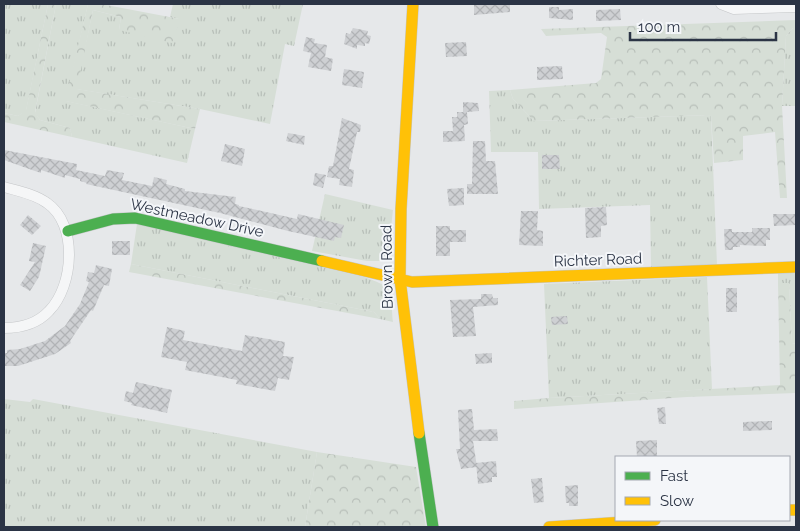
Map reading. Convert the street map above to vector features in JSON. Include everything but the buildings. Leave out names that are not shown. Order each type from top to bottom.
[{"type":"street","name":"Brown Road","points":[[413,4],[401,209],[400,279],[406,349],[433,527]]},
{"type":"street","points":[[721,4],[734,9],[796,7]]},
{"type":"street","points":[[4,187],[27,193],[47,202],[59,215],[68,231],[69,259],[63,285],[50,310],[26,326],[4,328]]},
{"type":"street","name":"Westmeadow Drive","points":[[68,231],[113,219],[135,218],[400,279]]},
{"type":"street","name":"Richter Road","points":[[400,279],[421,281],[796,267]]},
{"type":"street","points":[[549,527],[640,521]]},
{"type":"green space","points":[[4,4],[48,4],[26,111],[18,116],[4,113]]},
{"type":"green space","points":[[48,4],[56,4],[35,112],[40,120],[70,128],[72,137],[4,122],[4,113],[18,116],[26,110]]},
{"type":"green space","points":[[56,4],[88,4],[66,101],[195,129],[187,163],[72,137],[70,128],[40,120],[35,113]]},
{"type":"green space","points":[[88,4],[101,4],[180,19],[172,43],[119,30],[121,17],[93,10],[77,89],[200,109],[195,129],[65,101]]},
{"type":"green space","points":[[173,4],[303,4],[294,46],[285,44],[270,124],[200,109],[76,89],[93,10],[121,17],[119,30],[179,19],[170,17]]},
{"type":"green space","points":[[796,20],[796,28],[793,28],[786,36],[782,106],[787,198],[780,198],[775,132],[743,136],[743,160],[714,163],[711,115],[534,121],[513,99],[510,90],[596,83],[601,79],[607,37],[601,33],[546,36],[541,29]]},
{"type":"green space","points":[[793,28],[796,28],[796,106],[782,106],[786,36]]},
{"type":"green space","points":[[510,90],[513,99],[534,121],[711,115],[717,265],[651,267],[650,205],[539,209],[538,152],[491,152],[489,91]]},
{"type":"green space","points":[[325,194],[393,210],[388,255],[382,261],[367,261],[312,251]]},
{"type":"green space","points":[[137,224],[375,281],[390,291],[393,322],[380,319],[374,312],[131,264]]},
{"type":"green space","points":[[131,264],[374,312],[380,319],[129,272]]},
{"type":"green space","points":[[796,272],[796,344],[792,343],[789,283],[778,283],[778,273]]},
{"type":"green space","points":[[707,277],[712,389],[549,398],[544,284]]},
{"type":"green space","points":[[778,283],[789,283],[792,343],[796,344],[796,393],[687,397],[514,409],[514,401],[780,385]]},
{"type":"green space","points":[[4,399],[30,402],[33,399],[317,452],[305,527],[4,527]]},
{"type":"green space","points":[[317,452],[416,467],[426,527],[305,527]]},
{"type":"traffic: fast","points":[[68,231],[113,219],[135,218],[322,261]]},
{"type":"traffic: fast","points":[[419,433],[433,527]]},
{"type":"traffic: slow","points":[[413,4],[401,209],[400,279],[419,433]]},
{"type":"traffic: slow","points":[[322,261],[412,282],[796,267]]},
{"type":"traffic: slow","points":[[790,510],[796,510]]},
{"type":"traffic: slow","points":[[549,527],[640,521]]}]
